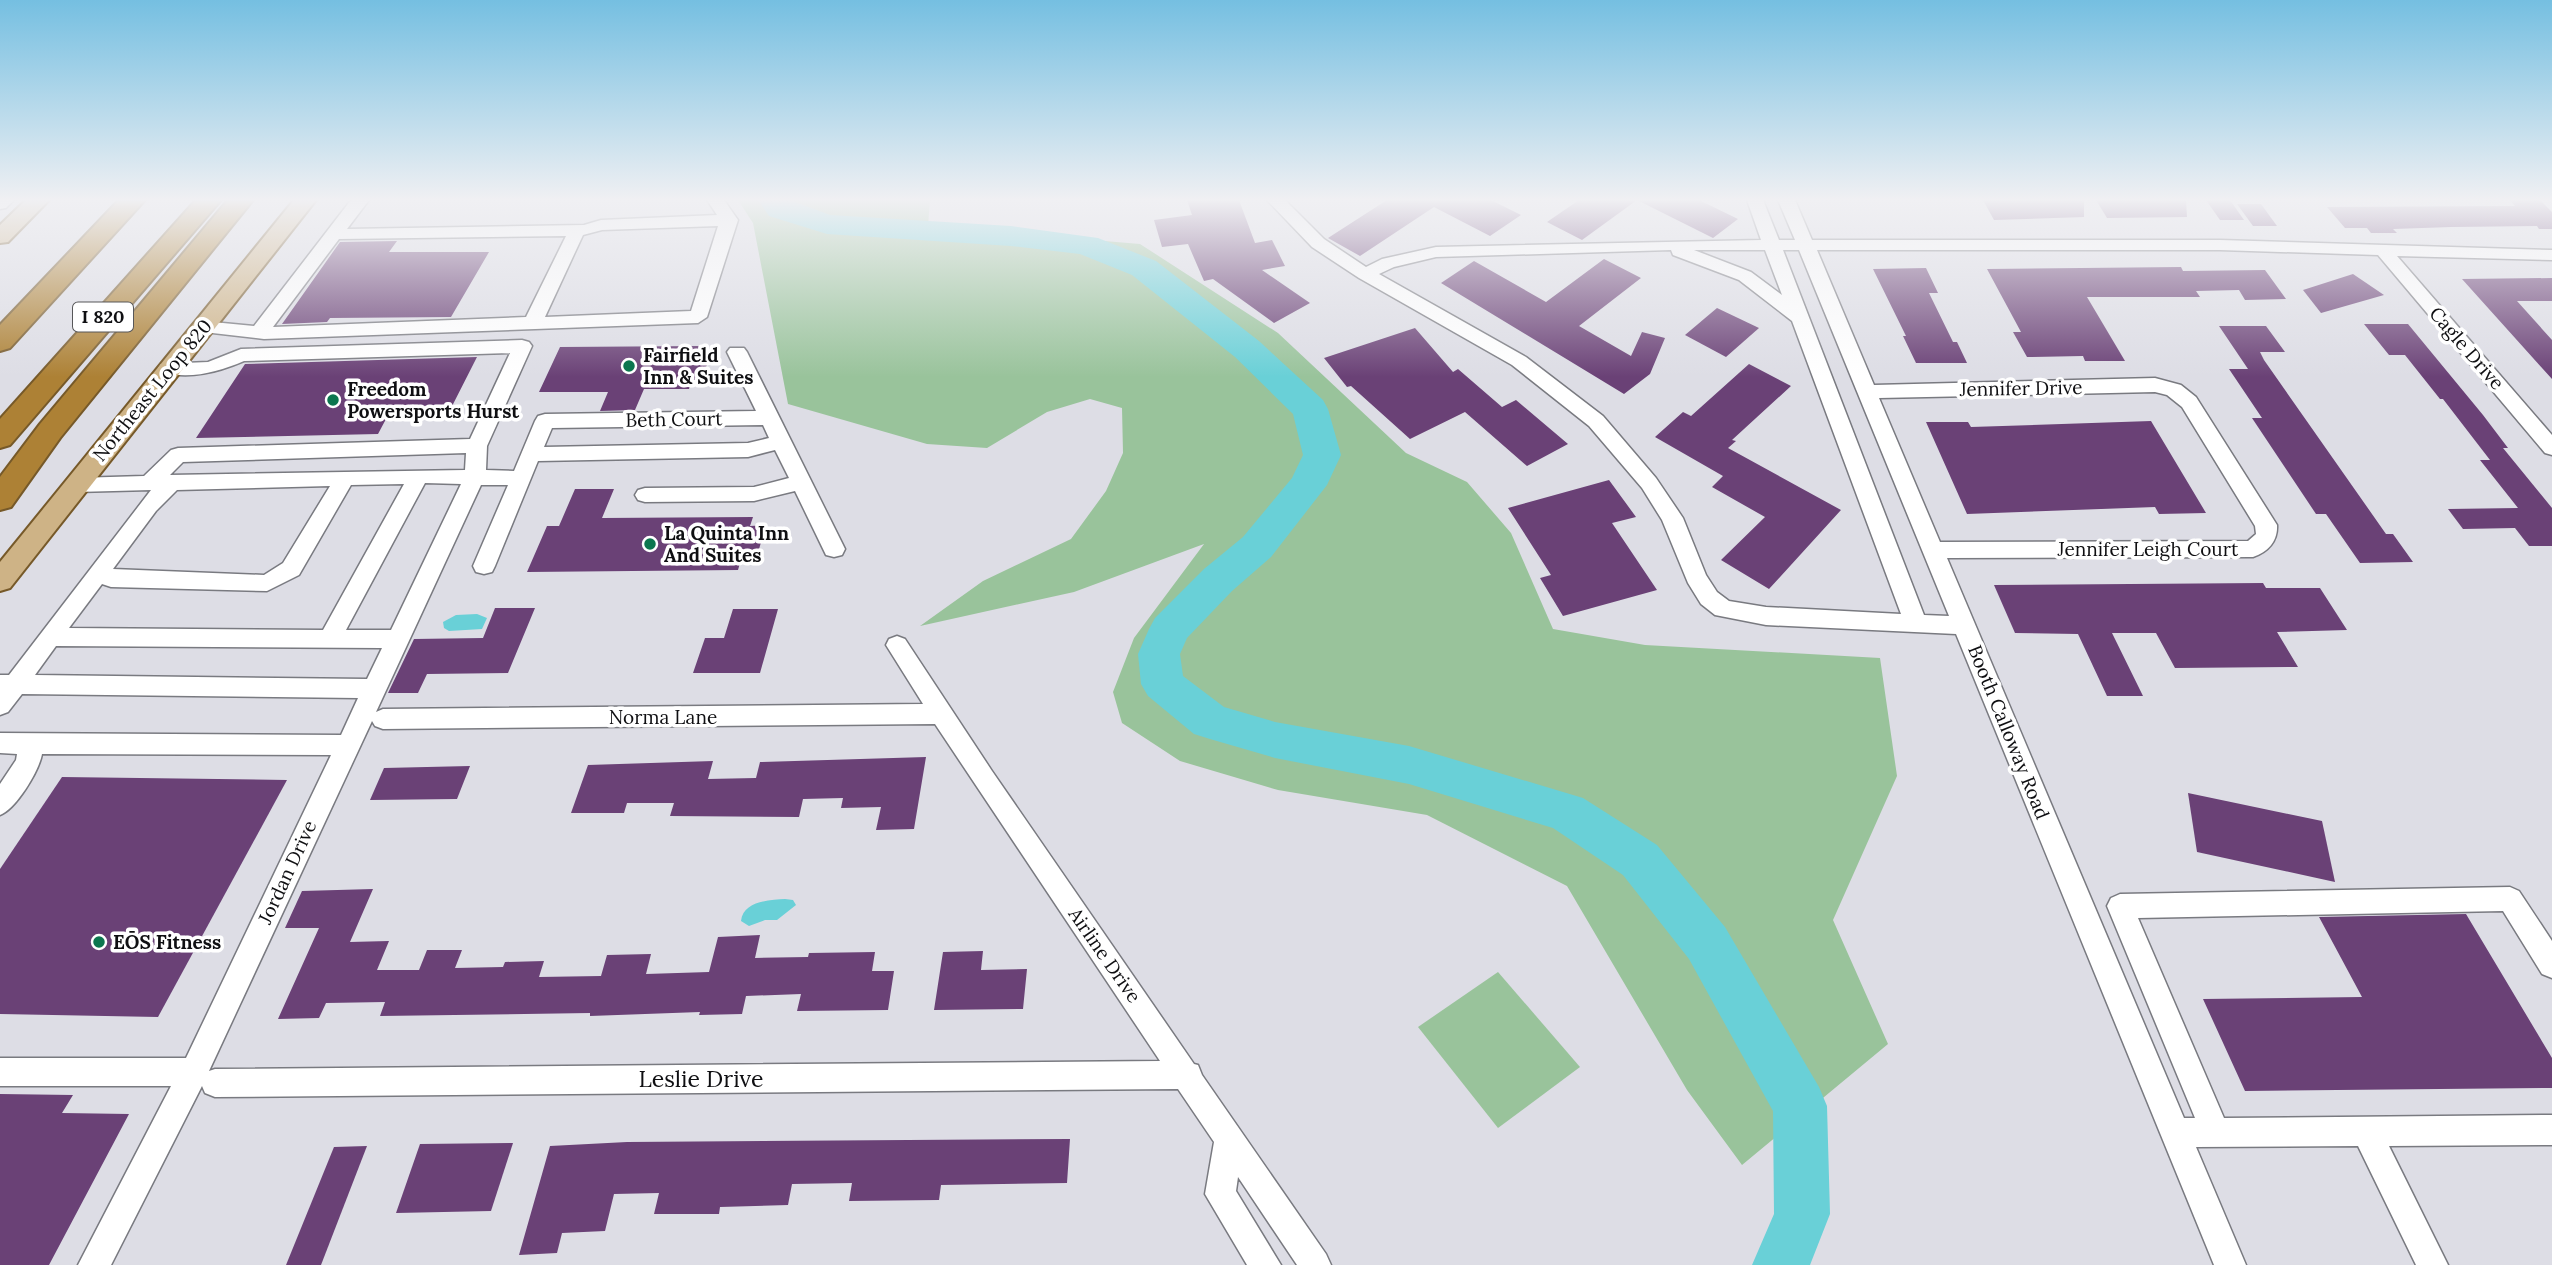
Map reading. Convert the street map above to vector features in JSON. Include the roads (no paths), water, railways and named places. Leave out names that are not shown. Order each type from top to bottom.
[{"type":"highway","name":"I 820","points":[[0,342],[78,259]]},
{"type":"highway","name":"I 820","points":[[0,438],[157,259]]},
{"type":"highway","points":[[0,499],[50,431],[192,259]]},
{"type":"main road","name":"Northeast Loop 820","points":[[0,581],[257,259]]},
{"type":"street","points":[[259,332],[315,259]]},
{"type":"street","points":[[533,325],[564,259]]},
{"type":"street","points":[[202,327],[259,332],[533,325],[698,317],[717,259]]},
{"type":"street","points":[[1342,259],[1518,361],[1596,421],[1649,483],[1672,518],[1696,577],[1709,598],[1723,609],[1766,616],[1965,626]]},
{"type":"street","points":[[1365,274],[1388,263],[1405,259]]},
{"type":"street","points":[[1701,259],[1745,276],[1801,319]]},
{"type":"street","points":[[1777,259],[1916,623]]},
{"type":"street","name":"Booth Calloway Road","points":[[1811,259],[2230,1265]]},
{"type":"street","name":"Cagle Drive","points":[[2391,259],[2552,447]]},
{"type":"street","points":[[168,368],[210,368],[241,355],[523,346],[477,446],[475,476]]},
{"type":"street","points":[[737,352],[834,549]]},
{"type":"street","name":"Jennifer Drive","points":[[1867,392],[2155,385],[2175,390]]},
{"type":"street","name":"Jennifer Leigh Court","points":[[1933,550],[2253,549],[2267,536],[2266,525],[2189,402],[2175,390]]},
{"type":"street","name":"Beth Court","points":[[531,454],[545,421],[769,418]]},
{"type":"street","points":[[484,566],[531,454],[748,450],[782,442]]},
{"type":"street","points":[[149,483],[178,455],[477,446]]},
{"type":"street","points":[[76,485],[419,476],[521,478]]},
{"type":"street","points":[[329,639],[419,476]]},
{"type":"street","name":"Jordan Drive","points":[[94,1265],[204,1077],[346,746],[475,476]]},
{"type":"street","points":[[99,571],[111,579],[267,583],[291,569],[345,478]]},
{"type":"street","points":[[0,705],[7,684],[50,637],[149,506],[172,482]]},
{"type":"street","points":[[645,495],[754,494],[801,482]]},
{"type":"street","points":[[50,637],[396,639]]},
{"type":"street","name":"Airline Drive","points":[[897,645],[983,778],[1315,1265]]},
{"type":"street","points":[[7,684],[373,689]]},
{"type":"street","name":"Norma Lane","points":[[383,719],[943,714]]},
{"type":"street","points":[[0,743],[346,746]]},
{"type":"street","points":[[0,804],[28,764],[31,744]]},
{"type":"street","points":[[2081,907],[2510,899],[2552,965]]},
{"type":"street","points":[[2120,906],[2216,1133]]},
{"type":"street","name":"Leslie Drive","points":[[0,1072],[204,1077],[1188,1075]]},
{"type":"street","points":[[2175,1133],[2552,1130]]},
{"type":"street","points":[[2366,1132],[2432,1265]]},
{"type":"street","points":[[1230,1137],[1220,1195],[1265,1265]]},
{"type":"water","points":[[477,614],[487,618],[482,629],[449,631],[444,628],[443,622],[456,615]]},
{"type":"water","points":[[793,900],[796,905],[777,920],[765,920],[749,926],[741,921],[743,914],[752,906],[765,901]]},
{"type":"waterway","points":[[1121,259],[1144,268],[1247,349],[1310,409],[1322,455],[1308,485],[1257,547],[1218,580],[1170,629],[1159,654],[1163,684],[1210,721],[1275,740],[1409,765],[1567,812],[1640,860],[1707,943],[1800,1106],[1802,1214],[1781,1265]]},
{"type":"place","name":"Fairfield Inn & Suites","points":[[629,366]]},
{"type":"place","name":"Freedom Powersports Hurst","points":[[333,400]]},
{"type":"place","name":"La Quinta Inn And Suites","points":[[650,544]]},
{"type":"place","name":"EŌS Fitness","points":[[99,942]]}]
